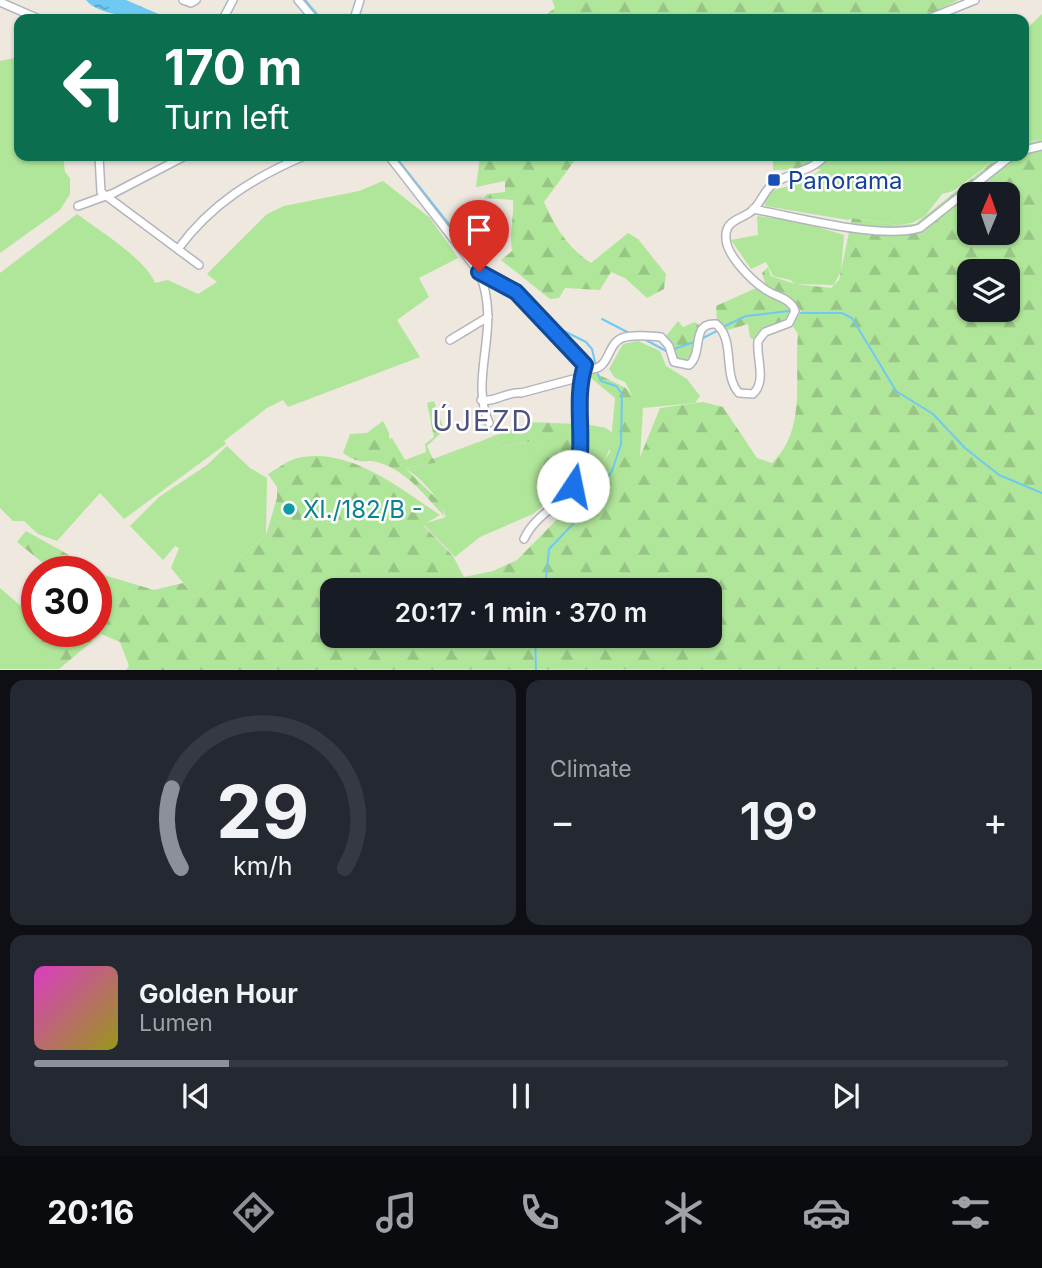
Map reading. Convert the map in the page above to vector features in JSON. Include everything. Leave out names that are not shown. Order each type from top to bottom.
[{"type":"street","points":[[183,0],[191,3],[196,0]]},
{"type":"street","points":[[298,0],[310,14]]},
{"type":"street","points":[[948,14],[975,0]]},
{"type":"street","points":[[0,2],[28,14]]},
{"type":"street","points":[[99,161],[101,192],[199,265]]},
{"type":"street","points":[[78,206],[175,161]]},
{"type":"street","points":[[178,249],[213,209],[239,188],[294,161]]},
{"type":"street","points":[[393,161],[479,272],[488,292],[481,400],[489,423]]},
{"type":"street","points":[[481,400],[487,401],[513,391],[521,393],[581,377],[621,338],[661,337],[669,346],[674,362],[689,365],[697,355],[700,329],[710,324],[723,332],[736,390],[745,395],[757,390],[760,376],[758,341],[765,331],[789,323],[795,311],[789,301],[757,283],[728,247],[727,227],[733,220],[753,209],[776,182],[802,173],[818,161]]},
{"type":"street","points":[[753,209],[868,229],[905,232],[920,228],[1005,161]]},
{"type":"street","points":[[479,272],[516,292],[592,368]]},
{"type":"street","points":[[450,340],[488,317]]},
{"type":"street","points":[[524,539],[532,523],[570,492],[577,478],[581,377]]},
{"type":"green space","points":[[552,0],[958,0],[931,14],[547,14],[555,8]]},
{"type":"green space","points":[[1042,14],[1042,139],[1029,142],[1029,26]]},
{"type":"green space","points":[[14,58],[14,161],[64,161],[65,172],[70,178],[70,194],[60,210],[0,253],[0,61]]},
{"type":"green space","points":[[1042,139],[1042,669],[126,670],[129,666],[120,642],[112,639],[112,577],[154,590],[183,583],[195,597],[266,535],[277,498],[277,487],[268,474],[297,458],[336,458],[355,464],[391,482],[440,515],[423,525],[453,556],[464,577],[493,571],[517,560],[584,492],[610,452],[615,398],[585,373],[593,372],[626,388],[633,397],[633,459],[640,457],[660,408],[703,402],[723,407],[757,458],[772,463],[783,450],[795,419],[798,334],[792,325],[801,311],[792,298],[766,286],[762,273],[768,267],[771,276],[795,284],[831,288],[839,280],[852,218],[898,225],[915,224],[957,190],[957,245],[1020,245],[1020,182],[968,182],[994,161],[1029,161],[1029,143]]},
{"type":"green space","points":[[479,161],[574,161],[544,202],[569,244],[591,263],[628,233],[638,239],[666,274],[664,289],[647,298],[625,278],[611,272],[600,290],[565,288],[559,298],[550,299],[501,260],[512,251],[513,200],[484,198],[487,194],[505,192],[505,181],[476,187]]},
{"type":"green space","points":[[773,161],[830,161],[823,169],[773,170]]},
{"type":"green space","points":[[829,161],[993,161],[965,182],[957,182],[957,188],[953,191],[942,194],[925,216],[912,223],[898,225],[853,218],[848,220],[765,206],[767,195],[771,192],[808,178]]},
{"type":"green space","points":[[383,181],[430,218],[458,258],[419,278],[429,297],[397,320],[420,357],[288,407],[283,400],[267,408],[224,441],[226,444],[124,519],[100,493],[57,541],[38,534],[24,521],[13,521],[0,508],[0,273],[77,214],[132,255],[155,283],[168,280],[198,294],[217,282],[207,274],[267,214],[284,206],[359,191]]},
{"type":"green space","points":[[757,216],[798,221],[844,235],[841,271],[834,285],[795,284],[773,276],[766,262],[751,269],[731,240],[758,235]]},
{"type":"green space","points":[[756,288],[788,304],[791,314],[762,330],[754,339],[750,338],[748,324],[725,331],[717,321],[716,306]]},
{"type":"green space","points":[[678,321],[683,327],[695,322],[699,325],[693,356],[684,363],[676,358],[674,346],[666,336]]},
{"type":"green space","points":[[638,341],[660,351],[666,366],[687,379],[700,396],[695,403],[643,408],[640,457],[633,460],[633,397],[625,382],[615,378],[609,369],[623,344]]},
{"type":"green space","points":[[434,401],[444,430],[427,446],[433,459],[489,438],[435,463],[405,468],[440,502],[445,517],[399,472],[374,461],[356,460],[343,453],[350,434],[367,433],[383,421],[389,439],[392,438],[405,460],[426,452],[425,444],[434,437],[427,403]]},
{"type":"green space","points":[[530,422],[578,424],[576,462],[568,495],[557,492],[563,479],[572,474],[572,465],[538,468],[532,441],[501,447],[491,437]]},
{"type":"green space","points":[[581,423],[606,428],[614,434],[607,455],[596,474],[567,506],[579,475]]},
{"type":"green space","points":[[491,437],[501,447],[533,441],[572,465],[572,474],[563,479],[556,495],[533,514],[480,537],[455,557],[423,524],[446,517],[439,502],[424,483],[405,468],[435,463]]},
{"type":"green space","points":[[227,446],[250,468],[267,478],[266,535],[195,597],[171,568],[179,548],[175,546],[163,560],[130,526],[159,497],[207,465]]},
{"type":"green space","points":[[26,531],[71,556],[34,556],[17,542]]},
{"type":"green space","points":[[0,588],[21,606],[21,647],[41,647],[52,669],[0,669]]},
{"type":"green space","points":[[40,647],[85,647],[59,669],[52,669]]},
{"type":"water","points":[[86,0],[126,0],[158,14],[119,14],[92,6]]},
{"type":"waterway","points":[[305,0],[317,14]]},
{"type":"waterway","points":[[399,161],[483,267],[519,285],[556,327],[586,342],[592,349],[596,366]]},
{"type":"waterway","points":[[725,326],[746,316],[789,311]]},
{"type":"waterway","points":[[801,313],[842,313],[852,318],[896,391],[933,414],[965,448],[999,475],[1042,493]]},
{"type":"waterway","points":[[602,319],[629,333]]},
{"type":"waterway","points":[[703,338],[717,331]]},
{"type":"waterway","points":[[646,340],[666,351]]},
{"type":"waterway","points":[[674,349],[694,342]]},
{"type":"waterway","points":[[546,578],[549,549],[576,521],[612,471],[621,444],[622,394],[616,386],[601,381],[597,372]]},
{"type":"waterway","points":[[535,648],[536,670]]},
{"type":"place","name":"Panorama","points":[[774,180]]},
{"type":"place","name":"XI./182/B -","points":[[289,509]]},
{"type":"district","name":"ÚJEZD","points":[[483,421]]},
{"type":"route","points":[[479,272],[516,292],[573,349],[585,365],[581,377],[579,409],[580,458],[573,486]]}]
